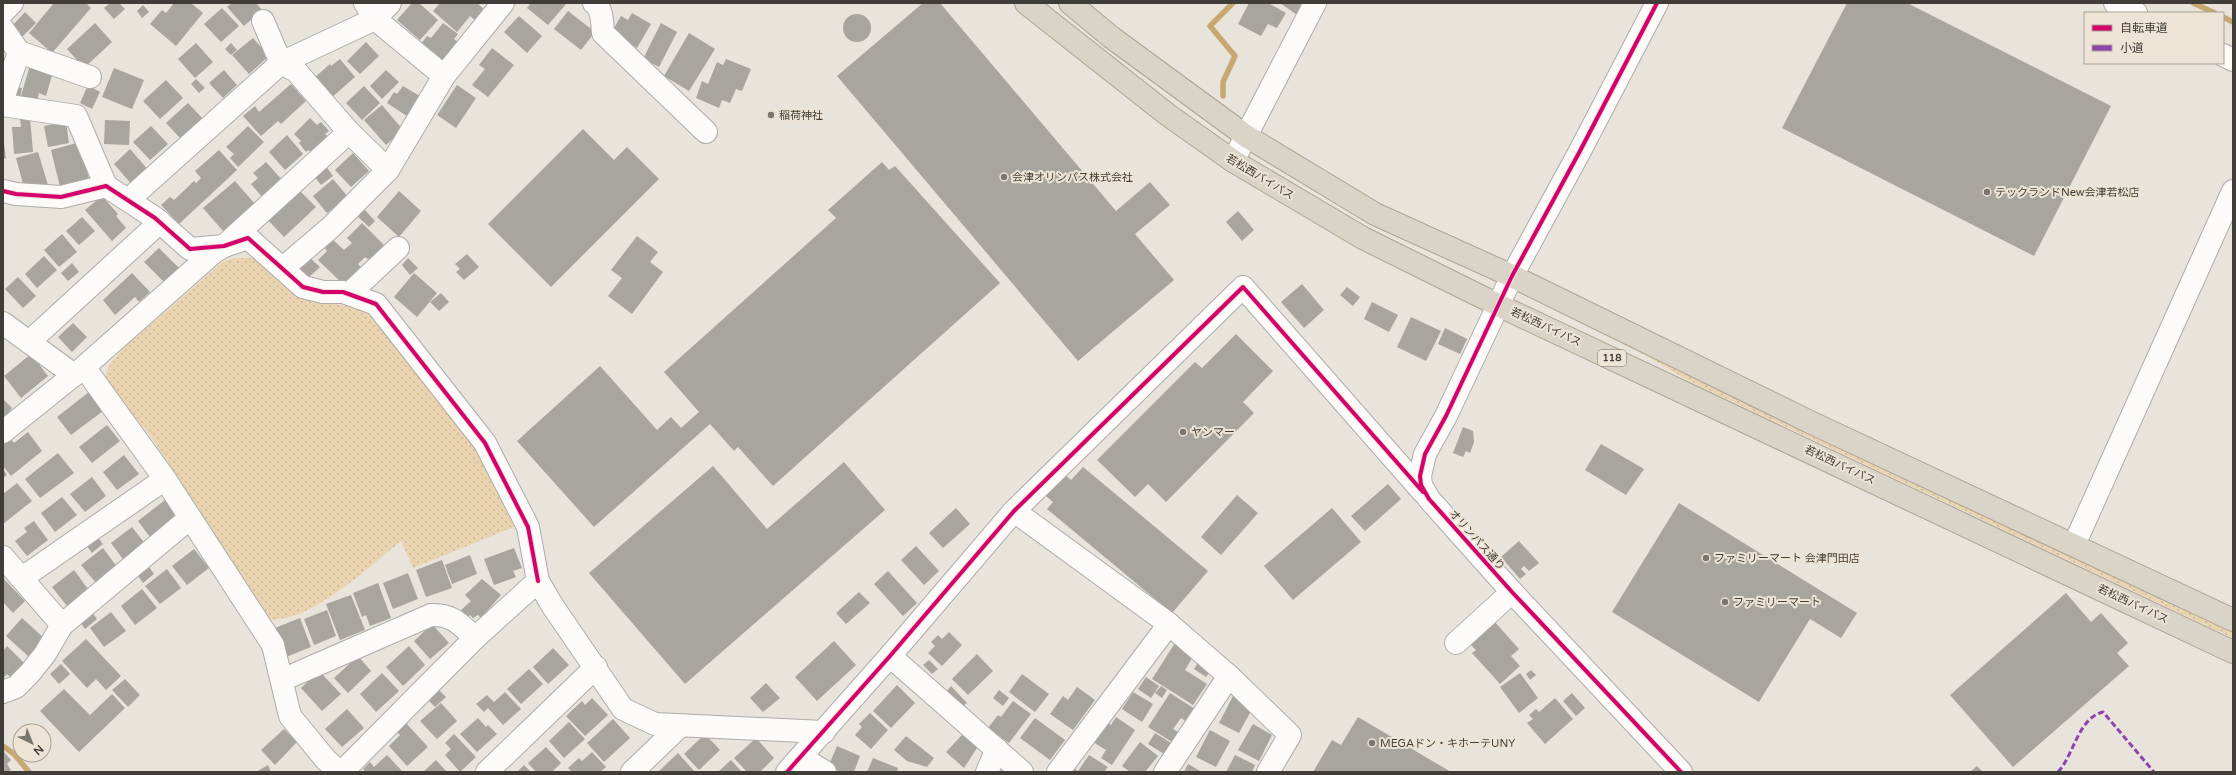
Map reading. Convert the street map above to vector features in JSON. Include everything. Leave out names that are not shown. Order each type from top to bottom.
[{"type":"highway","name":"若松西バイパス","points":[[1026,3],[1168,115],[1233,161],[1363,238],[1498,305],[2233,652]]},
{"type":"highway","points":[[1070,3],[1111,37],[1246,136],[1375,214],[1512,276],[1812,423],[2233,620]]},
{"type":"street","points":[[3,12],[12,3]]},
{"type":"street","points":[[128,200],[281,63],[370,11],[390,3]]},
{"type":"street","points":[[283,268],[330,228],[388,170],[444,76],[503,3]]},
{"type":"street","points":[[594,3],[598,5],[602,15],[603,33],[706,132]]},
{"type":"street","points":[[1233,161],[1315,3]]},
{"type":"street","points":[[1423,492],[1420,476],[1425,454],[1446,416],[1512,276],[1580,151],[1657,3]]},
{"type":"street","points":[[2116,3],[2134,12]]},
{"type":"street","points":[[370,11],[444,76]]},
{"type":"street","points":[[263,21],[281,63],[296,71],[349,132],[388,170]]},
{"type":"street","points":[[3,29],[19,52],[90,77]]},
{"type":"street","points":[[3,100],[19,52]]},
{"type":"street","points":[[2224,56],[2233,60]]},
{"type":"street","points":[[3,106],[76,116],[106,186],[160,222],[190,249],[224,246],[248,238],[303,287],[323,292],[350,293],[376,304],[485,443],[528,527],[538,581],[552,605],[623,709],[655,724],[824,732]]},
{"type":"street","points":[[3,432],[79,371],[214,252],[224,246],[349,132]]},
{"type":"street","points":[[3,190],[16,194],[61,197],[106,186]]},
{"type":"street","points":[[2074,545],[2233,191]]},
{"type":"street","points":[[29,342],[160,222]]},
{"type":"street","points":[[350,293],[398,248]]},
{"type":"street","name":"オリンパス通り","points":[[1014,510],[1243,287],[1512,592],[1681,772]]},
{"type":"street","points":[[3,323],[29,342],[79,371],[165,479],[273,644],[290,716],[326,760],[341,772],[475,638],[538,581]]},
{"type":"street","points":[[22,578],[165,479]]},
{"type":"street","points":[[826,772],[794,765],[890,656],[1014,510],[1169,624],[1229,676],[1290,735],[1268,772]]},
{"type":"street","points":[[3,692],[16,687],[29,674],[45,654],[62,625],[190,518]]},
{"type":"street","points":[[3,557],[62,625]]},
{"type":"street","points":[[1456,642],[1512,592]]},
{"type":"street","points":[[282,680],[431,615],[444,614],[460,624],[475,638]]},
{"type":"street","points":[[1058,772],[1169,624]]},
{"type":"street","points":[[890,656],[1022,772]]},
{"type":"street","points":[[487,772],[596,668]]},
{"type":"street","points":[[1165,772],[1229,676]]},
{"type":"street","points":[[632,772],[680,726]]},
{"type":"street","points":[[987,772],[997,749]]},
{"type":"shaded area","points":[[236,258],[251,258],[266,263],[296,292],[312,301],[361,308],[374,316],[467,429],[514,527],[413,568],[401,541],[357,577],[321,602],[304,612],[287,618],[271,619],[150,435],[109,387],[105,377],[110,364],[124,348],[224,261]]},
{"type":"shaded area","points":[[1542,302],[2233,631],[2233,638],[1689,381],[1645,355],[1544,305]]},
{"type":"building","points":[[54,3],[86,3],[91,8],[52,53],[29,33]]},
{"type":"building","points":[[110,3],[119,3],[125,9],[114,19],[104,8]]},
{"type":"building","points":[[174,3],[191,3],[203,13],[176,46],[150,24],[162,10],[166,13]]},
{"type":"building","points":[[232,3],[256,3],[262,10],[244,26],[227,7]]},
{"type":"building","points":[[412,3],[419,3],[438,20],[420,40],[397,20]]},
{"type":"building","points":[[440,3],[477,3],[487,12],[478,23],[470,16],[457,32],[433,11]]},
{"type":"building","points":[[531,3],[567,3],[548,25],[527,8]]},
{"type":"building","points":[[923,3],[940,3],[1116,211],[1150,182],[1170,205],[1135,234],[1174,280],[1078,361],[837,76]]},
{"type":"building","points":[[1249,3],[1268,3],[1286,13],[1277,28],[1268,24],[1261,36],[1238,24]]},
{"type":"building","points":[[1280,3],[1306,3],[1300,17]]},
{"type":"building","name":"テックランドNew会津若松店","points":[[1847,3],[1907,3],[2111,106],[2034,256],[1782,128]]},
{"type":"building","points":[[143,5],[149,12],[142,18],[137,11]]},
{"type":"building","points":[[222,8],[239,26],[221,42],[204,24]]},
{"type":"building","points":[[568,11],[595,32],[581,50],[554,29]]},
{"type":"building","points":[[25,12],[36,23],[22,37],[11,27]]},
{"type":"building","points":[[632,13],[651,24],[637,48],[611,33],[621,16],[628,20]]},
{"type":"building","points":[[857,14],[867,18],[871,28],[867,38],[857,42],[847,38],[843,28],[847,18]]},
{"type":"building","points":[[519,16],[542,36],[527,53],[504,32]]},
{"type":"building","points":[[95,23],[112,42],[84,68],[67,49]]},
{"type":"building","points":[[443,23],[458,34],[454,39],[458,42],[441,62],[420,45],[427,36],[431,38]]},
{"type":"building","points":[[661,23],[677,32],[659,67],[643,59]]},
{"type":"building","points":[[689,33],[715,49],[689,91],[664,76]]},
{"type":"building","points":[[253,38],[269,56],[249,74],[232,55]]},
{"type":"building","points":[[366,42],[379,56],[360,74],[347,61]]},
{"type":"building","points":[[196,43],[213,62],[195,78],[178,59]]},
{"type":"building","points":[[231,43],[237,50],[231,55],[225,49]]},
{"type":"building","points":[[492,48],[514,65],[488,97],[472,85],[485,69],[479,65]]},
{"type":"building","points":[[340,59],[355,77],[330,99],[313,79],[330,64],[331,66]]},
{"type":"building","points":[[726,59],[751,69],[742,91],[736,89],[730,103],[722,100],[719,108],[696,98],[702,81],[708,84],[717,62],[723,65]]},
{"type":"building","points":[[30,65],[53,72],[46,96],[39,93],[37,101],[21,96]]},
{"type":"building","points":[[114,68],[144,80],[132,109],[102,97]]},
{"type":"building","points":[[224,70],[237,85],[223,98],[209,83]]},
{"type":"building","points":[[386,70],[399,82],[382,99],[370,86]]},
{"type":"building","points":[[196,79],[205,88],[199,93],[191,84]]},
{"type":"building","points":[[166,80],[183,98],[160,119],[143,101]]},
{"type":"building","points":[[291,84],[306,101],[281,124],[278,121],[261,136],[243,116],[255,106],[259,112]]},
{"type":"building","points":[[88,85],[100,92],[92,109],[80,103]]},
{"type":"building","points":[[457,85],[476,98],[456,128],[437,115]]},
{"type":"building","points":[[13,86],[22,88],[20,98],[10,95]]},
{"type":"building","points":[[364,86],[380,103],[362,120],[346,103]]},
{"type":"building","points":[[403,86],[423,98],[410,118],[387,103],[394,92],[397,94]]},
{"type":"building","points":[[188,103],[205,121],[183,141],[166,123]]},
{"type":"building","points":[[382,105],[403,130],[386,145],[364,120]]},
{"type":"building","points":[[20,118],[30,118],[33,152],[14,154],[12,127],[21,127]]},
{"type":"building","points":[[310,118],[317,125],[321,122],[329,131],[325,134],[330,138],[313,154],[308,150],[306,152],[299,143],[301,141],[294,134]]},
{"type":"building","points":[[105,120],[130,121],[129,145],[104,144]]},
{"type":"building","points":[[66,122],[69,143],[48,147],[44,126]]},
{"type":"building","points":[[151,126],[168,144],[150,160],[133,142]]},
{"type":"building","points":[[248,126],[264,142],[238,167],[230,158],[234,154],[226,147]]},
{"type":"building","points":[[583,129],[614,160],[627,147],[659,179],[551,287],[488,224]]},
{"type":"building","points":[[287,135],[303,154],[285,170],[269,152]]},
{"type":"building","points":[[3,136],[6,158],[3,159]]},
{"type":"building","points":[[80,142],[89,179],[60,187],[51,150]]},
{"type":"building","points":[[130,149],[150,172],[134,187],[114,164]]},
{"type":"building","points":[[219,150],[237,170],[179,224],[161,205],[170,197],[174,200],[194,181],[196,183],[201,178],[195,171]]},
{"type":"building","points":[[38,152],[48,185],[25,191],[16,158]]},
{"type":"building","points":[[353,153],[369,171],[351,187],[335,170]]},
{"type":"building","points":[[266,162],[283,181],[264,199],[251,184],[258,178],[253,173]]},
{"type":"building","points":[[882,162],[889,170],[895,166],[1000,283],[773,486],[738,447],[734,451],[710,424],[594,527],[517,441],[600,366],[657,430],[671,417],[681,428],[699,412],[664,372],[836,218],[828,210]]},
{"type":"building","points":[[325,165],[333,176],[321,185],[313,175]]},
{"type":"building","points":[[333,179],[348,197],[327,213],[313,196]]},
{"type":"building","points":[[235,181],[255,204],[223,231],[203,208]]},
{"type":"building","points":[[299,190],[316,207],[284,237],[268,220]]},
{"type":"building","points":[[399,191],[421,211],[399,237],[377,217]]},
{"type":"building","points":[[102,196],[118,214],[116,216],[126,228],[112,241],[85,210]]},
{"type":"building","points":[[363,208],[375,221],[369,227],[356,215]]},
{"type":"building","points":[[1238,211],[1254,230],[1242,241],[1226,222]]},
{"type":"building","points":[[82,217],[95,231],[79,245],[66,231]]},
{"type":"building","points":[[362,223],[384,245],[369,260],[365,257],[358,264],[361,267],[343,284],[318,260],[327,251],[325,248],[333,240],[344,250],[352,243],[347,238]]},
{"type":"building","points":[[62,234],[77,252],[59,267],[44,250]]},
{"type":"building","points":[[637,236],[658,252],[650,262],[663,272],[632,314],[608,296],[622,278],[611,270]]},
{"type":"building","points":[[159,248],[179,268],[164,282],[144,262]]},
{"type":"building","points":[[467,254],[479,267],[464,280],[456,272],[460,269],[455,264]]},
{"type":"building","points":[[44,256],[57,270],[37,288],[25,274]]},
{"type":"building","points":[[310,258],[320,267],[308,278],[299,269]]},
{"type":"building","points":[[408,258],[418,268],[410,275],[402,265]]},
{"type":"building","points":[[72,263],[79,272],[68,281],[61,273]]},
{"type":"building","points":[[132,273],[150,292],[139,302],[135,297],[115,315],[103,300]]},
{"type":"building","points":[[414,273],[437,293],[417,317],[394,297]]},
{"type":"building","points":[[18,277],[36,296],[23,308],[5,289]]},
{"type":"building","points":[[1302,284],[1324,310],[1304,328],[1281,302]]},
{"type":"building","points":[[1347,287],[1360,297],[1353,306],[1340,295]]},
{"type":"building","points":[[441,293],[449,302],[439,311],[430,302]]},
{"type":"building","points":[[1372,302],[1398,315],[1389,332],[1364,319]]},
{"type":"building","points":[[1411,317],[1441,331],[1426,361],[1397,347]]},
{"type":"building","points":[[73,323],[87,337],[72,352],[58,337]]},
{"type":"building","points":[[1445,328],[1467,339],[1460,354],[1438,344]]},
{"type":"building","points":[[1236,334],[1273,371],[1243,402],[1254,413],[1166,502],[1148,484],[1135,497],[1097,460],[1195,362],[1202,368]]},
{"type":"building","points":[[31,354],[48,376],[21,398],[4,376]]},
{"type":"building","points":[[89,392],[103,411],[71,435],[57,417]]},
{"type":"building","points":[[3,399],[12,408],[3,420]]},
{"type":"building","points":[[107,425],[120,441],[92,463],[79,447]]},
{"type":"building","points":[[1463,427],[1473,431],[1474,442],[1470,453],[1466,451],[1463,457],[1453,453]]},
{"type":"building","points":[[28,432],[42,451],[11,476],[3,466],[3,443],[10,438],[14,443]]},
{"type":"building","points":[[1601,444],[1644,469],[1626,495],[1585,470]]},
{"type":"building","points":[[58,453],[74,473],[40,498],[25,479]]},
{"type":"building","points":[[124,455],[139,474],[117,490],[103,472]]},
{"type":"building","points":[[844,462],[885,510],[685,684],[589,573],[713,466],[767,529]]},
{"type":"building","points":[[1083,467],[1208,571],[1172,613],[1047,509],[1053,502],[1046,496],[1064,474],[1071,480]]},
{"type":"building","points":[[3,469],[7,475],[3,478]]},
{"type":"building","points":[[92,477],[106,496],[85,512],[70,494]]},
{"type":"building","points":[[17,483],[32,501],[3,524],[3,494]]},
{"type":"building","points":[[1388,484],[1401,499],[1365,531],[1351,516]]},
{"type":"building","points":[[1237,495],[1258,513],[1221,555],[1201,537]]},
{"type":"building","points":[[62,497],[77,515],[55,532],[41,513]]},
{"type":"building","points":[[165,500],[180,518],[152,540],[138,521]]},
{"type":"building","name":"ファミリーマート 会津門田店","points":[[1679,503],[1857,613],[1841,638],[1810,619],[1759,702],[1612,612]]},
{"type":"building","points":[[956,508],[970,524],[943,548],[929,533]]},
{"type":"building","points":[[1332,508],[1361,542],[1293,600],[1264,566]]},
{"type":"building","points":[[34,521],[48,540],[27,556],[15,541],[27,532],[24,528]]},
{"type":"building","points":[[132,527],[146,545],[125,562],[111,543]]},
{"type":"building","points":[[95,534],[103,544],[92,553],[84,542]]},
{"type":"building","points":[[1519,541],[1539,563],[1529,571],[1524,566],[1521,569],[1526,574],[1520,579],[1501,557]]},
{"type":"building","points":[[916,546],[939,571],[924,585],[901,560]]},
{"type":"building","points":[[103,548],[117,567],[96,583],[81,565]]},
{"type":"building","points":[[514,548],[522,568],[513,571],[516,577],[494,585],[484,559]]},
{"type":"building","points":[[194,549],[209,568],[187,585],[172,566]]},
{"type":"building","points":[[470,555],[477,574],[452,584],[445,565]]},
{"type":"building","points":[[442,560],[452,588],[426,597],[416,570]]},
{"type":"building","points":[[147,564],[154,574],[143,583],[136,573]]},
{"type":"building","points":[[167,569],[181,588],[160,604],[145,586]]},
{"type":"building","points":[[74,570],[88,589],[67,606],[52,587]]},
{"type":"building","points":[[888,571],[917,603],[903,616],[874,584]]},
{"type":"building","points":[[408,573],[418,599],[393,609],[383,583]]},
{"type":"building","points":[[3,578],[25,601],[13,613],[3,602]]},
{"type":"building","points":[[482,579],[501,595],[481,618],[478,615],[473,618],[470,615],[468,617],[461,610],[471,601],[465,595]]},
{"type":"building","points":[[378,583],[391,618],[370,626],[366,615],[362,617],[353,593]]},
{"type":"building","points":[[142,589],[157,608],[135,625],[121,606]]},
{"type":"building","points":[[859,592],[870,603],[846,624],[836,613]]},
{"type":"building","points":[[2066,593],[2091,622],[2101,613],[2128,643],[2117,653],[2129,666],[2013,767],[1950,695]]},
{"type":"building","points":[[351,595],[365,630],[340,640],[326,604]]},
{"type":"building","points":[[90,610],[97,619],[85,629],[78,619]]},
{"type":"building","points":[[327,610],[336,636],[314,645],[304,619]]},
{"type":"building","points":[[111,612],[126,631],[104,647],[90,628]]},
{"type":"building","points":[[22,618],[45,639],[29,657],[6,636]]},
{"type":"building","points":[[300,618],[311,647],[286,657],[275,628]]},
{"type":"building","points":[[1494,621],[1519,649],[1511,656],[1520,666],[1500,684],[1472,653],[1476,650],[1469,643]]},
{"type":"building","points":[[432,624],[449,643],[430,659],[414,641]]},
{"type":"building","points":[[949,632],[962,645],[942,666],[928,653],[935,646],[931,642],[938,635],[942,639]]},
{"type":"building","points":[[86,639],[121,676],[106,690],[96,679],[87,688],[62,661]]},
{"type":"building","points":[[834,641],[856,665],[817,701],[795,677]]},
{"type":"building","points":[[1175,643],[1194,655],[1185,670],[1207,684],[1193,705],[1152,679]]},
{"type":"building","points":[[7,646],[26,665],[13,679],[7,674],[3,679],[3,651]]},
{"type":"building","points":[[409,646],[425,665],[403,686],[386,667]]},
{"type":"building","points":[[553,648],[569,665],[548,684],[533,667]]},
{"type":"building","points":[[977,654],[993,671],[968,695],[952,679]]},
{"type":"building","points":[[358,656],[371,671],[348,693],[334,678]]},
{"type":"building","points":[[929,660],[938,669],[932,674],[923,665]]},
{"type":"building","points":[[1199,661],[1211,670],[1206,677],[1194,669]]},
{"type":"building","points":[[61,664],[70,674],[59,684],[50,674]]},
{"type":"building","points":[[529,669],[543,684],[521,704],[507,689]]},
{"type":"building","points":[[1531,670],[1536,675],[1530,680],[1526,674]]},
{"type":"building","points":[[319,671],[341,694],[322,711],[301,688]]},
{"type":"building","points":[[382,673],[399,691],[376,712],[360,694]]},
{"type":"building","points":[[1520,673],[1538,698],[1519,713],[1500,687]]},
{"type":"building","points":[[1022,674],[1049,694],[1035,712],[1009,692]]},
{"type":"building","points":[[1146,677],[1159,686],[1151,698],[1138,689]]},
{"type":"building","points":[[125,679],[140,695],[128,707],[112,690]]},
{"type":"building","points":[[766,683],[780,698],[763,712],[750,698]]},
{"type":"building","points":[[897,685],[915,703],[891,728],[873,711]]},
{"type":"building","points":[[951,686],[967,703],[962,707],[947,691]]},
{"type":"building","points":[[1161,686],[1167,690],[1162,698],[1155,693]]},
{"type":"building","points":[[1077,687],[1095,700],[1073,730],[1050,714],[1063,696],[1068,700]]},
{"type":"building","points":[[437,688],[446,697],[435,707],[426,698]]},
{"type":"building","points":[[64,689],[90,715],[112,694],[125,708],[79,752],[40,711]]},
{"type":"building","points":[[999,690],[1009,698],[1003,706],[993,698]]},
{"type":"building","points":[[505,692],[521,709],[503,725],[488,708],[484,712],[476,704],[487,695],[494,702]]},
{"type":"building","points":[[1133,692],[1153,704],[1142,722],[1122,709]]},
{"type":"building","points":[[1170,693],[1195,709],[1187,722],[1181,718],[1173,729],[1178,732],[1172,742],[1148,727]]},
{"type":"building","points":[[1572,693],[1585,708],[1576,716],[1563,701]]},
{"type":"building","points":[[1233,696],[1253,707],[1239,733],[1219,723]]},
{"type":"building","points":[[592,698],[608,715],[585,736],[566,716],[582,701],[585,705]]},
{"type":"building","points":[[1555,698],[1573,719],[1545,744],[1527,723],[1533,719],[1529,715],[1536,709],[1539,712]]},
{"type":"building","points":[[1013,701],[1031,714],[1009,743],[988,728],[998,715],[1001,717]]},
{"type":"building","points":[[441,703],[457,721],[437,739],[420,721]]},
{"type":"building","points":[[347,709],[364,728],[342,747],[325,729]]},
{"type":"building","points":[[870,713],[888,730],[871,749],[855,735],[862,727],[859,724]]},
{"type":"building","points":[[1116,717],[1135,730],[1112,765],[1101,758],[1106,750],[1093,742],[1106,721],[1111,725]]},
{"type":"building","name":"MEGAドン・キホーテUNY","points":[[1358,717],[1451,772],[1313,772],[1332,740],[1341,745]]},
{"type":"building","points":[[478,718],[486,727],[488,725],[497,734],[477,752],[460,734]]},
{"type":"building","points":[[1035,718],[1065,740],[1050,760],[1020,738]]},
{"type":"building","points":[[613,719],[630,738],[604,762],[587,743]]},
{"type":"building","points":[[569,722],[585,739],[564,758],[549,741]]},
{"type":"building","points":[[406,723],[428,747],[407,766],[389,746],[400,735],[397,732]]},
{"type":"building","points":[[1253,724],[1272,735],[1259,761],[1238,750]]},
{"type":"building","points":[[284,729],[297,742],[275,765],[261,750]]},
{"type":"building","points":[[1210,730],[1230,741],[1216,767],[1196,757]]},
{"type":"building","points":[[1155,733],[1171,743],[1164,754],[1148,744]]},
{"type":"building","points":[[454,734],[476,757],[460,772],[445,755],[451,749],[445,743]]},
{"type":"building","points":[[705,734],[720,750],[699,770],[684,754]]},
{"type":"building","points":[[963,734],[977,748],[964,768],[946,752]]},
{"type":"building","points":[[906,736],[934,758],[927,767],[907,761],[894,750]]},
{"type":"building","points":[[756,738],[774,758],[760,772],[747,772],[734,758]]},
{"type":"building","points":[[1140,742],[1158,756],[1145,772],[1130,772],[1122,766]]},
{"type":"building","points":[[837,746],[860,756],[854,772],[841,772],[828,767]]},
{"type":"building","points":[[546,747],[561,763],[552,772],[536,772],[528,763]]},
{"type":"building","points":[[3,751],[11,760],[7,764],[11,770],[7,772],[3,772]]},
{"type":"building","points":[[592,752],[606,767],[600,772],[572,772],[568,768],[579,758],[582,761]]},
{"type":"building","points":[[678,753],[695,772],[658,772]]},
{"type":"building","points":[[387,755],[403,772],[366,772],[363,769],[370,762],[374,767]]},
{"type":"building","points":[[1089,755],[1108,767],[1104,772],[1071,772],[1074,768],[1078,771]]},
{"type":"building","points":[[1235,755],[1255,765],[1252,772],[1226,772]]},
{"type":"building","points":[[873,758],[898,768],[897,772],[867,772]]},
{"type":"building","points":[[436,760],[447,772],[423,772]]},
{"type":"building","points":[[731,760],[742,772],[718,772]]},
{"type":"building","points":[[1188,764],[1202,772],[1184,772]]},
{"type":"building","points":[[268,765],[271,772],[256,772]]},
{"type":"building","points":[[524,765],[531,772],[517,772]]},
{"type":"building","points":[[1977,766],[1983,772],[1970,772]]},
{"type":"waterway","points":[[1223,96],[1223,82],[1235,56],[1210,26],[1233,3]]},
{"type":"waterway","points":[[2193,3],[2213,12]]},
{"type":"waterway","points":[[2224,18],[2233,22]]},
{"type":"waterway","points":[[3,746],[14,754],[29,772]]},
{"type":"marked path","points":[[2058,772],[2064,765],[2082,729],[2095,716],[2103,712],[2154,772]]},
{"type":"cycle path","points":[[1657,3],[1580,151],[1512,276],[1446,416],[1425,454],[1420,476],[1421,485],[1429,499],[1512,592],[1681,772]]},
{"type":"cycle path","points":[[3,191],[16,194],[61,197],[106,186],[155,218],[190,249],[224,246],[248,238],[303,287],[323,292],[343,292],[376,304],[485,443],[528,527],[538,581]]},
{"type":"cycle path","points":[[787,772],[890,656],[1014,511],[1243,287],[1423,492]]},
{"type":"place","name":"稲荷神社","points":[[771,115]]},
{"type":"place","name":"会津オリンパス株式会社","points":[[1004,177]]},
{"type":"place","name":"テックランドNew会津若松店","points":[[1987,192]]},
{"type":"place","name":"ヤンマー","points":[[1183,432]]},
{"type":"place","name":"ファミリーマート 会津門田店","points":[[1706,558]]},
{"type":"place","name":"ファミリーマート","points":[[1725,602]]},
{"type":"place","name":"MEGAドン・キホーテUNY","points":[[1372,743]]}]
